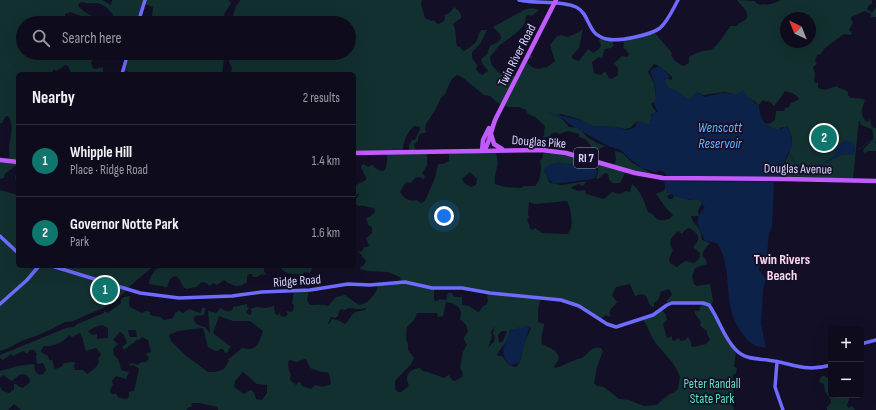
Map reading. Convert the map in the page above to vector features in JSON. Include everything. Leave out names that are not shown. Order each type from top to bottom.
[{"type":"main road","name":"Twin River Road","points":[[483,151],[483,140],[495,120],[555,2]]},
{"type":"main road","name":"Twin River Road","points":[[483,151],[488,144],[495,120]]},
{"type":"main road","points":[[491,130],[491,136],[494,144],[500,148],[508,150]]},
{"type":"main road","name":"Douglas Pike","points":[[356,153],[536,150],[562,152],[650,176],[663,178],[720,179]]},
{"type":"main road","points":[[0,160],[16,162]]},
{"type":"main road","name":"Douglas Avenue","points":[[720,179],[876,181]]},
{"type":"street","points":[[140,16],[145,0]]},
{"type":"street","points":[[519,0],[555,2],[571,6],[580,10],[596,34],[605,39],[611,40],[642,36],[658,30],[665,24],[678,0]]},
{"type":"street","points":[[123,72],[126,60]]},
{"type":"street","points":[[0,236],[16,251]]},
{"type":"street","points":[[0,304],[27,280],[37,268]]},
{"type":"street","name":"Ridge Road","points":[[59,268],[140,293],[179,298],[232,296],[262,292],[314,289],[348,284],[370,285],[405,282],[432,288],[462,288],[490,293],[561,300],[582,307],[610,326],[618,326],[656,314],[669,304],[706,304],[712,308],[726,337],[738,352],[751,359],[777,362]]},
{"type":"street","points":[[864,343],[876,340]]},
{"type":"street","points":[[783,410],[775,387],[777,362],[799,368],[828,365]]},
{"type":"green space","points":[[0,0],[102,0],[111,5],[112,0],[228,0],[231,3],[224,16],[152,16],[153,7],[144,4],[140,16],[113,16],[104,6],[96,3],[82,2],[78,4],[80,7],[93,16],[81,16],[70,12],[65,14],[65,16],[16,16],[16,60],[92,60],[91,63],[93,68],[96,69],[103,67],[103,72],[71,72],[68,66],[65,65],[56,71],[54,69],[52,72],[16,72],[16,166],[5,174],[4,178],[0,179],[0,160],[9,161],[9,148],[12,131],[8,116],[6,116],[2,123],[0,123]]},
{"type":"green space","name":"Peter Randall State Park","points":[[240,0],[422,0],[421,5],[425,18],[431,21],[434,20],[439,24],[444,21],[444,15],[449,13],[454,7],[461,15],[461,18],[453,24],[457,46],[463,51],[475,43],[482,30],[487,30],[480,44],[472,52],[472,58],[477,65],[476,70],[482,75],[488,71],[481,59],[487,54],[490,46],[498,42],[501,38],[500,34],[493,27],[524,10],[532,8],[539,10],[532,16],[526,16],[520,30],[502,43],[490,57],[491,64],[497,71],[505,76],[510,74],[516,77],[529,54],[533,57],[528,60],[527,63],[535,68],[546,68],[555,61],[550,45],[557,36],[561,35],[568,37],[583,29],[579,48],[572,56],[573,59],[579,61],[588,49],[593,53],[599,49],[601,45],[599,41],[601,38],[612,40],[613,46],[605,49],[602,59],[599,57],[592,62],[594,73],[601,75],[605,71],[609,78],[612,79],[618,75],[618,68],[614,63],[622,56],[627,57],[629,54],[623,47],[624,43],[622,43],[625,40],[654,32],[672,53],[671,55],[673,59],[684,66],[689,63],[689,57],[703,51],[711,50],[731,26],[737,26],[747,17],[747,12],[737,0],[755,1],[760,5],[771,4],[781,0],[872,0],[872,4],[869,5],[867,9],[872,13],[876,7],[876,17],[871,17],[871,14],[865,11],[851,17],[853,23],[849,30],[852,33],[851,35],[844,34],[825,48],[821,54],[817,55],[815,61],[817,64],[813,67],[815,74],[814,82],[818,83],[818,88],[825,90],[837,86],[848,92],[848,95],[851,98],[865,100],[862,114],[866,122],[869,121],[870,118],[871,125],[876,128],[876,151],[868,151],[864,153],[863,150],[873,139],[873,133],[872,129],[861,125],[859,120],[853,179],[780,176],[791,149],[791,134],[787,126],[786,128],[782,127],[778,130],[768,126],[765,123],[769,124],[775,120],[776,111],[784,111],[785,108],[789,107],[791,103],[798,100],[799,99],[796,96],[785,91],[774,106],[769,101],[766,102],[764,100],[758,106],[756,102],[740,93],[737,95],[724,92],[703,95],[696,92],[689,101],[677,94],[675,90],[667,89],[664,80],[667,78],[671,80],[672,77],[659,66],[654,64],[648,72],[654,83],[656,100],[651,104],[656,112],[651,114],[652,119],[650,120],[649,125],[638,121],[630,128],[625,129],[591,126],[579,119],[561,114],[555,115],[562,119],[569,127],[579,128],[587,137],[605,146],[599,149],[595,161],[614,165],[616,160],[615,151],[624,154],[630,161],[654,175],[626,171],[620,183],[613,183],[609,180],[608,174],[605,173],[598,179],[596,178],[598,168],[592,164],[551,164],[544,171],[550,183],[562,185],[587,181],[583,186],[578,184],[571,188],[578,191],[585,190],[586,194],[604,199],[612,192],[620,194],[626,191],[630,192],[632,184],[642,196],[648,212],[659,220],[668,219],[673,215],[656,194],[664,191],[666,186],[671,194],[667,196],[669,199],[672,199],[675,194],[690,200],[700,200],[702,204],[698,210],[699,216],[691,216],[700,231],[702,240],[710,243],[702,255],[707,264],[695,268],[692,276],[694,284],[697,286],[710,284],[713,301],[711,306],[736,351],[734,367],[737,368],[736,373],[733,375],[734,402],[732,405],[734,410],[218,410],[217,407],[192,403],[191,407],[186,410],[21,410],[14,404],[8,410],[0,410],[0,387],[3,391],[9,393],[14,389],[14,384],[23,388],[30,382],[30,379],[25,374],[21,374],[12,381],[3,375],[0,378],[0,371],[18,366],[34,364],[35,371],[39,375],[43,374],[46,370],[43,363],[37,364],[37,354],[34,350],[30,350],[27,354],[23,351],[13,356],[11,354],[3,360],[0,358],[0,355],[66,328],[74,327],[77,324],[104,313],[104,311],[108,313],[121,303],[121,299],[124,297],[130,296],[130,307],[142,313],[146,311],[150,312],[150,315],[160,317],[164,320],[173,318],[175,313],[179,311],[183,313],[189,309],[200,313],[202,308],[205,308],[204,315],[195,316],[194,319],[196,323],[205,327],[210,333],[208,311],[217,313],[220,308],[230,311],[233,307],[247,304],[247,307],[249,308],[246,312],[249,315],[252,311],[250,309],[256,307],[266,308],[274,306],[275,314],[278,315],[280,313],[281,316],[285,317],[288,314],[286,311],[293,311],[294,305],[292,303],[294,291],[309,290],[307,300],[310,305],[328,306],[336,297],[345,295],[359,305],[365,303],[372,297],[377,290],[377,285],[401,282],[400,277],[388,272],[367,271],[360,269],[366,262],[362,255],[358,252],[362,251],[364,247],[369,246],[366,238],[372,233],[372,227],[368,225],[366,218],[375,212],[374,208],[358,206],[356,204],[356,199],[359,193],[356,195],[356,185],[366,180],[361,168],[362,165],[364,164],[368,167],[372,165],[381,171],[386,169],[387,153],[356,153],[356,72],[231,72],[232,68],[229,60],[356,60],[356,16],[233,16],[236,6]],"holes":[[[457,75],[462,77],[484,95],[490,96],[498,103],[508,107],[519,107],[526,110],[528,114],[535,117],[545,126],[543,138],[550,136],[555,132],[559,134],[568,131],[579,134],[579,137],[585,139],[591,146],[590,159],[544,150],[542,159],[540,160],[541,166],[539,181],[535,186],[524,186],[521,188],[505,187],[495,184],[498,163],[496,151],[449,152],[449,161],[443,164],[438,164],[435,178],[425,201],[421,203],[416,200],[409,200],[405,198],[400,192],[404,185],[407,182],[411,183],[415,178],[419,177],[423,180],[425,176],[422,173],[427,166],[427,152],[416,152],[414,144],[418,141],[420,134],[427,132],[425,130],[426,124],[441,98],[445,94],[451,80]],[[414,126],[420,127],[420,129],[415,140],[412,140],[409,145],[409,152],[403,152],[407,134]],[[470,172],[477,179],[476,185],[471,187],[464,183],[462,179]],[[567,201],[570,208],[572,223],[567,234],[542,233],[535,228],[533,230],[529,228],[530,226],[527,220],[529,218],[529,202],[535,204]],[[689,228],[697,234],[698,241],[693,247],[700,253],[699,259],[694,263],[685,261],[677,267],[670,263],[669,259],[673,250],[670,242],[672,237],[678,231],[682,234]],[[630,284],[635,296],[642,294],[646,296],[650,304],[654,307],[654,303],[658,300],[661,292],[668,289],[672,295],[667,300],[667,303],[701,304],[699,311],[695,311],[695,314],[701,322],[700,326],[707,331],[710,340],[706,344],[693,347],[691,346],[691,342],[688,337],[681,341],[678,338],[675,341],[672,340],[672,336],[667,338],[663,324],[667,320],[666,315],[662,310],[643,320],[656,344],[675,366],[680,377],[678,388],[675,392],[656,405],[644,406],[629,400],[619,399],[604,387],[597,386],[594,383],[597,367],[603,351],[601,348],[594,348],[582,358],[555,368],[554,366],[558,361],[559,356],[554,350],[541,342],[544,326],[544,324],[538,322],[538,309],[541,298],[572,304],[600,320],[605,315],[610,317],[611,310],[617,302],[612,295],[616,287]],[[434,289],[470,289],[488,293],[487,304],[478,312],[469,306],[462,305],[462,297],[454,297],[452,293],[448,293],[446,300],[439,299],[438,301],[435,301]],[[446,302],[456,305],[461,310],[460,319],[466,325],[468,331],[464,338],[467,345],[462,354],[460,367],[463,374],[462,377],[455,381],[452,380],[449,375],[444,378],[418,368],[411,371],[408,375],[408,387],[401,392],[398,392],[395,389],[395,381],[411,364],[414,358],[408,350],[406,338],[407,327],[414,320],[417,313],[437,313],[438,317],[443,316]],[[349,308],[366,308],[354,313],[345,324],[338,320],[332,319],[329,324],[328,323],[331,317],[335,318],[338,316],[341,309],[345,310]],[[219,316],[233,321],[250,321],[263,331],[257,346],[251,349],[242,348],[228,359],[229,361],[224,369],[216,372],[208,372],[185,355],[171,341],[169,335],[178,331],[203,328],[208,347],[215,351],[223,349],[225,353],[228,352],[231,347],[213,333]],[[102,325],[108,328],[108,338],[97,339],[97,334],[92,335],[88,331]],[[495,326],[493,333],[495,337],[494,342],[488,348],[492,336],[491,332]],[[531,328],[523,346],[519,363],[516,367],[509,364],[502,356],[498,356],[497,354],[508,339],[510,330]],[[128,330],[136,330],[137,337],[130,337]],[[502,331],[507,331],[503,341],[499,343],[498,335]],[[120,332],[124,335],[127,343],[122,347],[124,350],[142,337],[148,340],[151,352],[146,354],[149,358],[146,362],[142,362],[137,365],[133,363],[129,364],[130,366],[134,365],[139,369],[134,391],[129,392],[127,399],[119,398],[117,394],[112,394],[110,391],[113,384],[112,381],[116,376],[126,379],[129,372],[121,370],[120,364],[114,355],[113,349],[118,344],[113,340]],[[80,333],[86,351],[96,348],[101,354],[98,358],[99,362],[97,366],[87,374],[83,370],[75,370],[74,365],[76,363],[73,362],[64,363],[61,367],[55,369],[52,360],[49,360],[48,356],[41,352],[44,346],[55,345],[67,338],[69,335],[72,337]],[[306,359],[310,368],[321,372],[327,372],[329,374],[331,384],[327,386],[315,385],[311,389],[302,386],[300,382],[296,385],[290,380],[291,374],[289,371],[288,362],[290,360],[297,362]],[[243,372],[257,384],[267,385],[267,393],[262,400],[256,399],[254,392],[250,390],[244,394],[234,387],[235,381]]]},
{"type":"green space","points":[[126,60],[224,60],[222,72],[128,72],[124,70]]},
{"type":"green space","points":[[0,190],[16,195],[16,268],[152,268],[126,289],[124,293],[112,304],[73,321],[65,322],[48,331],[0,351]]},
{"type":"green space","points":[[158,268],[264,268],[264,272],[266,273],[265,275],[262,274],[257,277],[253,277],[252,274],[249,274],[247,276],[247,282],[238,286],[230,284],[224,280],[217,285],[213,283],[209,286],[207,283],[202,282],[196,287],[186,289],[175,276],[170,279],[167,287],[149,284],[155,270]]},
{"type":"green space","points":[[281,268],[312,268],[311,272],[303,273],[303,276]]},
{"type":"green space","points":[[824,375],[828,377],[828,396],[825,391],[824,384],[819,382],[820,378]]},
{"type":"green space","points":[[830,398],[849,398],[847,406],[849,408],[852,406],[855,410],[827,410],[831,400]]},
{"type":"water","name":"Wenscott Reservoir","points":[[660,66],[670,77],[664,79],[668,87],[679,92],[686,98],[690,99],[696,92],[705,97],[721,93],[738,94],[743,90],[748,97],[759,106],[762,119],[766,124],[778,130],[787,126],[792,147],[786,158],[780,176],[667,177],[664,172],[659,170],[656,173],[642,168],[621,150],[608,146],[569,124],[565,120],[546,112],[580,120],[594,126],[616,127],[627,130],[635,127],[638,121],[649,124],[652,118],[652,113],[658,112],[653,102],[656,99],[655,85],[650,70]]},
{"type":"water","points":[[847,140],[855,145],[855,152],[852,155],[847,154],[839,156],[825,164],[820,165],[834,156],[838,146]]},
{"type":"water","points":[[558,162],[596,167],[597,175],[593,179],[554,184],[547,178],[544,169],[551,164]]},
{"type":"water","name":"Wenscott Reservoir","points":[[664,181],[774,182],[772,227],[769,234],[767,255],[761,262],[759,270],[766,279],[763,290],[761,324],[766,348],[756,346],[750,342],[736,323],[729,300],[727,277],[722,254],[717,243],[705,241],[699,228],[699,216],[705,208],[699,200],[684,199],[667,193]]},
{"type":"water","points":[[527,325],[530,326],[519,363],[510,365],[506,361],[503,353],[506,340],[510,331],[519,327],[521,329]]},
{"type":"waterway","points":[[858,150],[872,140],[876,143]]},
{"type":"waterway","points":[[789,153],[797,165],[808,168],[821,164]]},
{"type":"place","name":"Governor Notte Park","points":[[824,138]]},
{"type":"place","name":"Whipple Hill","points":[[105,290]]},
{"type":"district","name":"Twin Rivers Beach","points":[[782,268]]}]
